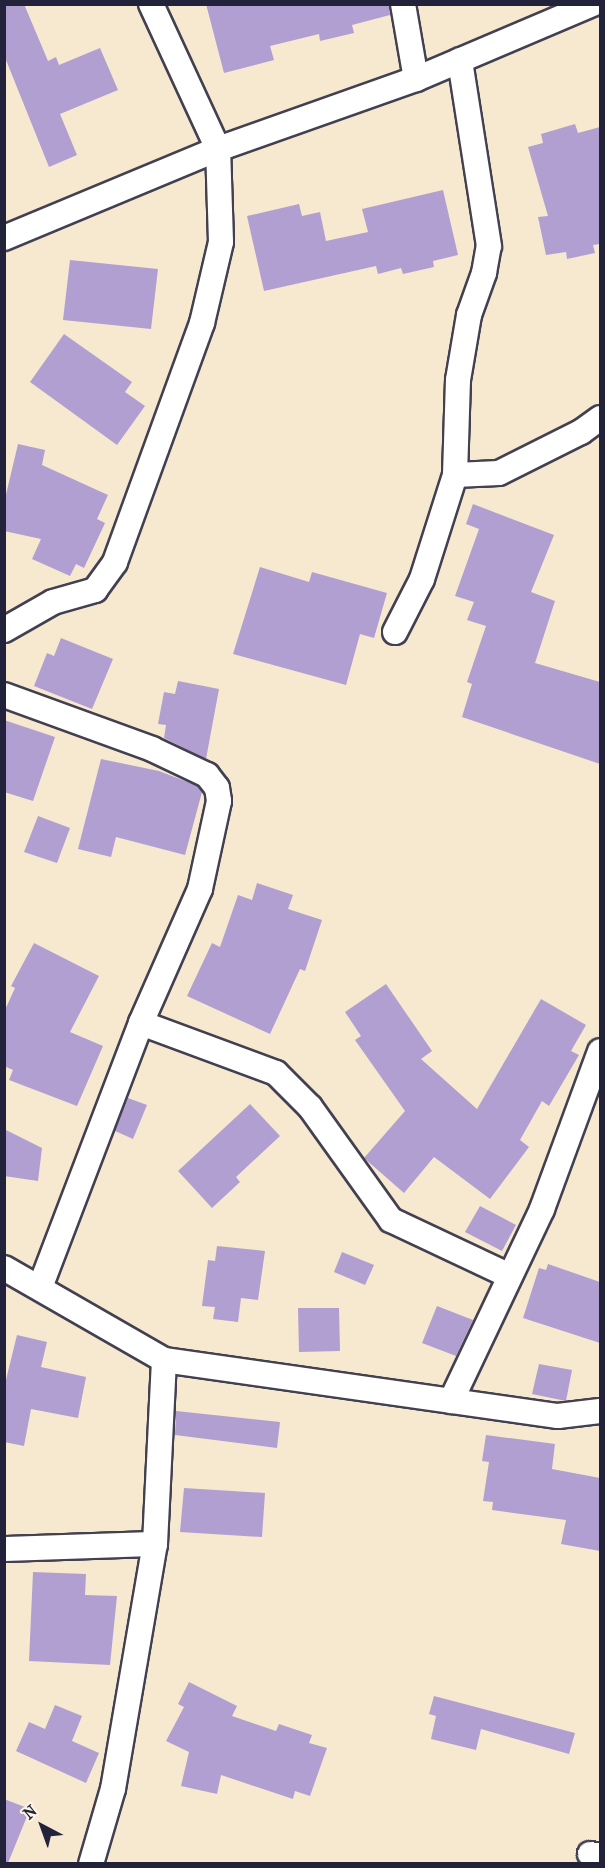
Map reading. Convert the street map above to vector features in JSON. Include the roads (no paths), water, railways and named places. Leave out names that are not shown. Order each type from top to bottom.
[{"type":"street","points":[[4,630],[53,602],[95,590],[115,562],[202,323],[221,242],[218,149],[151,4]]},
{"type":"street","points":[[402,4],[416,79]]},
{"type":"street","points":[[4,238],[218,149],[416,79],[594,4]]},
{"type":"street","points":[[395,632],[422,579],[455,475],[458,380],[469,315],[484,273],[489,246],[460,60]]},
{"type":"street","points":[[455,475],[499,473],[580,432],[600,418]]},
{"type":"street","points":[[4,695],[152,749],[207,775],[217,788],[219,801],[200,889],[141,1023],[40,1287]]},
{"type":"street","points":[[141,1023],[276,1073],[310,1107],[391,1220],[508,1275]]},
{"type":"street","points":[[451,1401],[508,1275],[543,1209],[599,1060]]},
{"type":"street","points":[[4,1268],[164,1360],[558,1416],[600,1412]]},
{"type":"street","points":[[91,1863],[113,1789],[155,1544],[164,1360]]},
{"type":"street","points":[[4,1549],[155,1544]]}]
